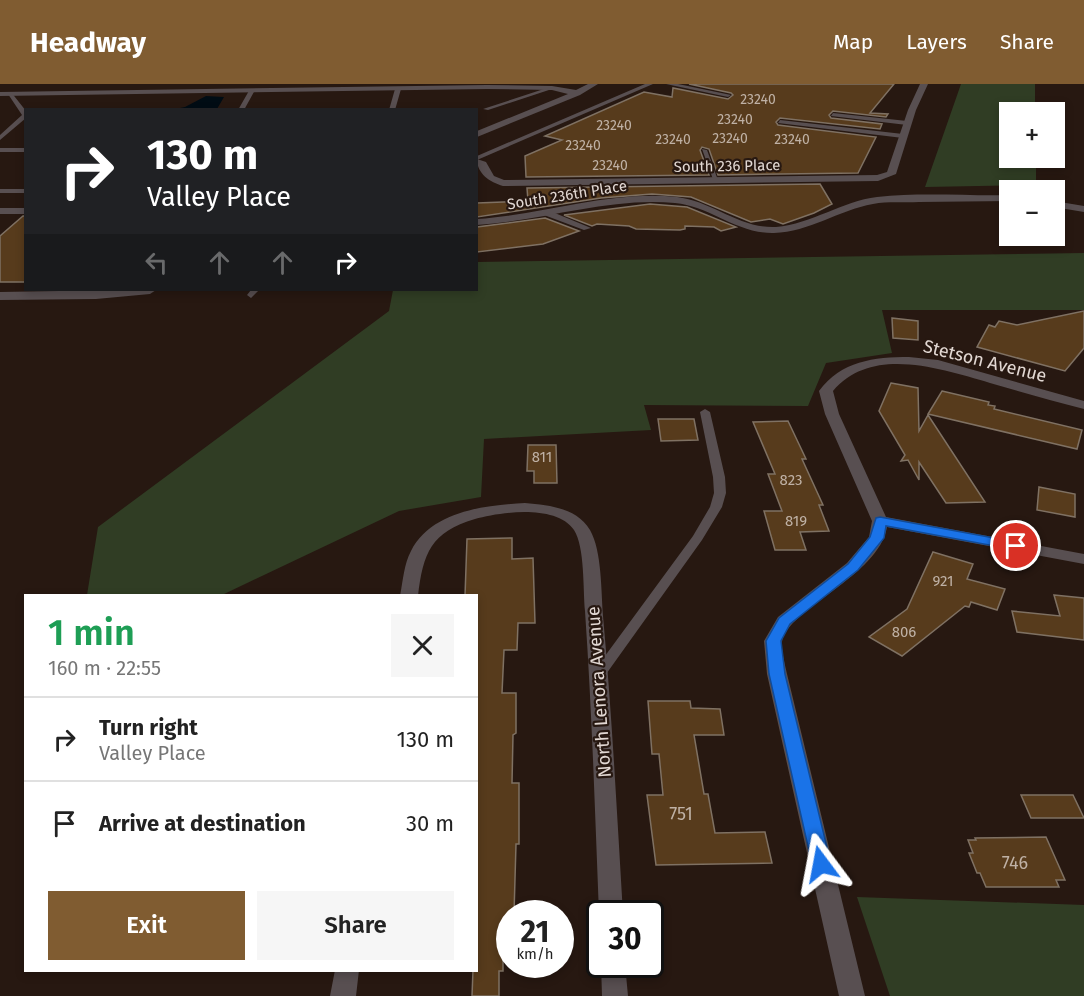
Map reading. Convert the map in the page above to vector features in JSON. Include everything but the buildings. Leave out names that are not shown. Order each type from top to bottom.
[{"type":"street","points":[[478,134],[594,84]]},
{"type":"street","name":"South 236 Place","points":[[478,161],[483,164],[490,178],[502,183],[717,182],[878,178],[891,174],[907,123],[924,84]]},
{"type":"street","points":[[0,96],[487,87],[552,88],[577,93]]},
{"type":"street","name":"South 236th Place","points":[[478,222],[495,222],[616,200],[678,200],[707,209],[740,226],[758,230],[775,230],[804,226],[856,203],[877,200],[999,198]]},
{"type":"street","points":[[1065,206],[1084,209]]},
{"type":"street","points":[[0,211],[24,211]]},
{"type":"street","points":[[0,296],[96,296],[141,291]]},
{"type":"street","name":"Stetson Avenue","points":[[880,521],[832,414],[826,391],[833,380],[850,369],[876,362],[915,361],[938,364],[1084,405]]},
{"type":"street","name":"North Lenora Avenue","points":[[409,594],[415,561],[422,545],[443,526],[470,515],[500,510],[531,509],[562,514],[579,525],[589,554],[599,674],[610,900]]},
{"type":"street","points":[[852,996],[777,674],[773,641],[784,621],[853,567],[877,538],[880,521],[1084,559]]},
{"type":"street","points":[[343,996],[347,972]]},
{"type":"street","points":[[614,978],[615,996]]},
{"type":"lane","points":[[478,160],[650,84]]},
{"type":"lane","points":[[669,84],[729,95]]},
{"type":"lane","points":[[486,109],[552,88]]},
{"type":"lane","points":[[393,108],[398,89]]},
{"type":"lane","points":[[242,108],[252,90]]},
{"type":"lane","points":[[12,96],[24,114]]},
{"type":"lane","points":[[833,115],[907,123]]},
{"type":"lane","points":[[0,138],[24,116]]},
{"type":"lane","points":[[780,122],[903,136]]},
{"type":"lane","points":[[0,150],[24,150]]},
{"type":"lane","points":[[704,150],[717,182]]},
{"type":"lane","points":[[0,191],[24,191]]},
{"type":"lane","points":[[547,213],[587,228]]},
{"type":"lane","points":[[599,674],[698,537],[716,507],[720,493],[719,477],[705,412]]},
{"type":"green space","points":[[961,84],[1035,84],[1035,102],[999,102],[999,168],[1036,168],[1036,180],[999,180],[999,186],[925,187]]},
{"type":"green space","points":[[1084,253],[1084,310],[882,310],[892,353],[826,363],[808,406],[644,405],[651,430],[484,439],[481,497],[399,511],[224,594],[87,594],[98,527],[389,311],[393,291],[478,291],[478,262]]},
{"type":"green space","points":[[857,897],[1084,905],[1084,996],[890,996]]},
{"type":"shaded area","points":[[206,96],[224,97],[218,108],[180,108]]},
{"type":"route","points":[[821,864],[777,674],[773,641],[784,621],[853,567],[877,538],[880,521],[1016,546]]}]
